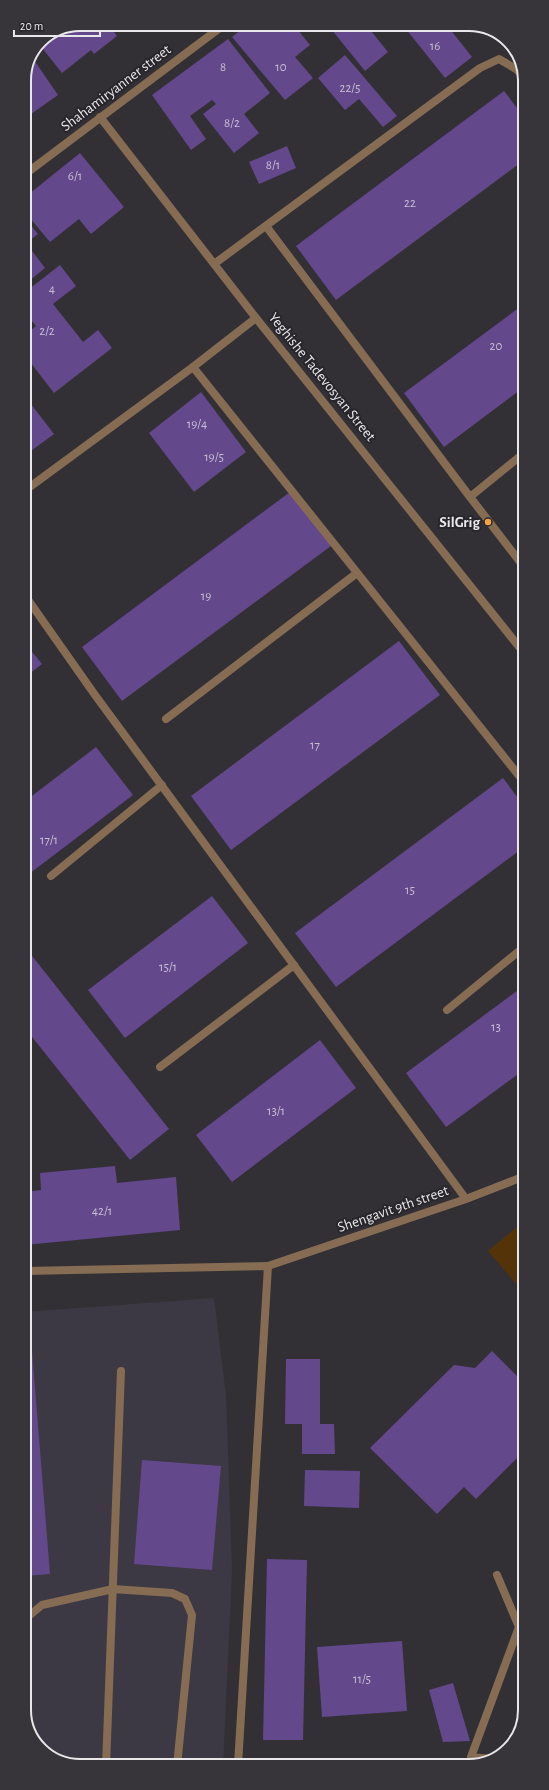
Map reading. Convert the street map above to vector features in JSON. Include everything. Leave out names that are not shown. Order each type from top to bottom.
[{"type":"street","name":"Shahamiryanner street","points":[[31,170],[215,31]]},
{"type":"street","points":[[214,264],[480,68],[499,59],[517,70]]},
{"type":"street","name":"Yeghishe Tadevosyan Street","points":[[100,118],[256,318],[518,646]]},
{"type":"street","points":[[266,226],[518,559]]},
{"type":"street","points":[[31,486],[193,368],[256,318]]},
{"type":"street","points":[[193,368],[518,774]]},
{"type":"street","points":[[470,497],[518,458]]},
{"type":"street","points":[[166,719],[357,573]]},
{"type":"street","points":[[31,604],[466,1200]]},
{"type":"street","points":[[51,876],[162,785]]},
{"type":"street","points":[[447,1010],[518,952]]},
{"type":"street","points":[[160,1067],[294,965]]},
{"type":"street","name":"Shengavit 9th street","points":[[31,1271],[268,1266],[466,1200],[518,1179]]},
{"type":"street","points":[[238,1759],[268,1266]]},
{"type":"street","points":[[106,1759],[121,1371]]},
{"type":"street","points":[[498,1575],[518,1625]]},
{"type":"street","points":[[31,1614],[42,1605],[113,1589],[172,1593],[185,1599],[192,1615],[178,1759]]},
{"type":"street","points":[[479,1758],[471,1757],[518,1630]]},
{"type":"shaded area","points":[[518,1226],[518,1286],[488,1251]]},
{"type":"shaded area","points":[[214,1298],[226,1396],[232,1571],[223,1759],[77,1759],[61,1755],[53,1751],[43,1742],[35,1729],[31,1710],[31,1312]]},
{"type":"building","points":[[80,31],[113,31],[117,36],[94,54],[91,50],[62,73],[42,48],[53,39],[70,32]]},
{"type":"building","points":[[239,31],[299,31],[310,45],[295,57],[313,78],[285,100],[232,37]]},
{"type":"building","points":[[333,31],[371,31],[388,52],[365,71]]},
{"type":"building","points":[[408,31],[452,31],[472,57],[445,78]]},
{"type":"building","points":[[228,39],[270,93],[244,114],[259,133],[234,153],[203,114],[216,104],[212,100],[190,116],[206,139],[191,150],[152,95]]},
{"type":"building","points":[[345,55],[397,116],[383,127],[359,99],[345,110],[318,78]]},
{"type":"building","points":[[35,61],[58,95],[31,114],[31,80]]},
{"type":"building","points":[[504,91],[518,109],[518,164],[336,300],[296,246]]},
{"type":"building","points":[[287,146],[296,168],[259,184],[249,162]]},
{"type":"building","points":[[80,153],[124,207],[91,234],[79,219],[50,242],[31,219],[31,192]]},
{"type":"building","points":[[31,226],[38,234],[31,239]]},
{"type":"building","points":[[31,250],[45,268],[31,279]]},
{"type":"building","points":[[60,265],[76,286],[53,304],[83,342],[98,330],[112,348],[54,393],[31,363],[31,330],[36,326],[31,320],[31,288]]},
{"type":"building","points":[[518,308],[518,392],[444,447],[404,393]]},
{"type":"building","points":[[201,392],[246,452],[194,492],[149,433]]},
{"type":"building","points":[[31,404],[54,434],[31,451]]},
{"type":"building","points":[[290,492],[331,546],[122,701],[82,647]]},
{"type":"building","points":[[399,641],[440,695],[231,850],[191,796]]},
{"type":"building","points":[[31,651],[42,664],[31,673]]},
{"type":"building","points":[[96,747],[133,795],[31,872],[31,797]]},
{"type":"building","points":[[503,778],[518,798],[518,851],[336,987],[295,933]]},
{"type":"building","points":[[212,896],[248,943],[125,1038],[88,990]]},
{"type":"building","points":[[31,955],[169,1129],[130,1160],[31,1036]]},
{"type":"building","points":[[518,990],[518,1074],[446,1127],[406,1073]]},
{"type":"building","points":[[320,1040],[356,1088],[232,1182],[196,1135]]},
{"type":"building","points":[[115,1166],[117,1183],[176,1177],[180,1230],[31,1244],[31,1191],[41,1190],[40,1173]]},
{"type":"building","points":[[31,1339],[50,1574],[31,1576]]},
{"type":"building","points":[[492,1351],[518,1377],[518,1457],[476,1499],[464,1487],[437,1514],[370,1448],[454,1365],[475,1368]]},
{"type":"building","points":[[286,1359],[320,1359],[320,1424],[334,1424],[335,1454],[302,1454],[302,1424],[285,1424]]},
{"type":"building","points":[[142,1460],[221,1466],[212,1570],[134,1564]]},
{"type":"building","points":[[305,1470],[360,1471],[359,1508],[304,1506]]},
{"type":"building","points":[[267,1559],[307,1560],[303,1740],[263,1740]]},
{"type":"building","points":[[402,1641],[407,1711],[322,1717],[317,1647]]},
{"type":"building","points":[[453,1683],[470,1741],[443,1742],[429,1690]]},
{"type":"place","name":"SilGrig","points":[[488,522]]}]
